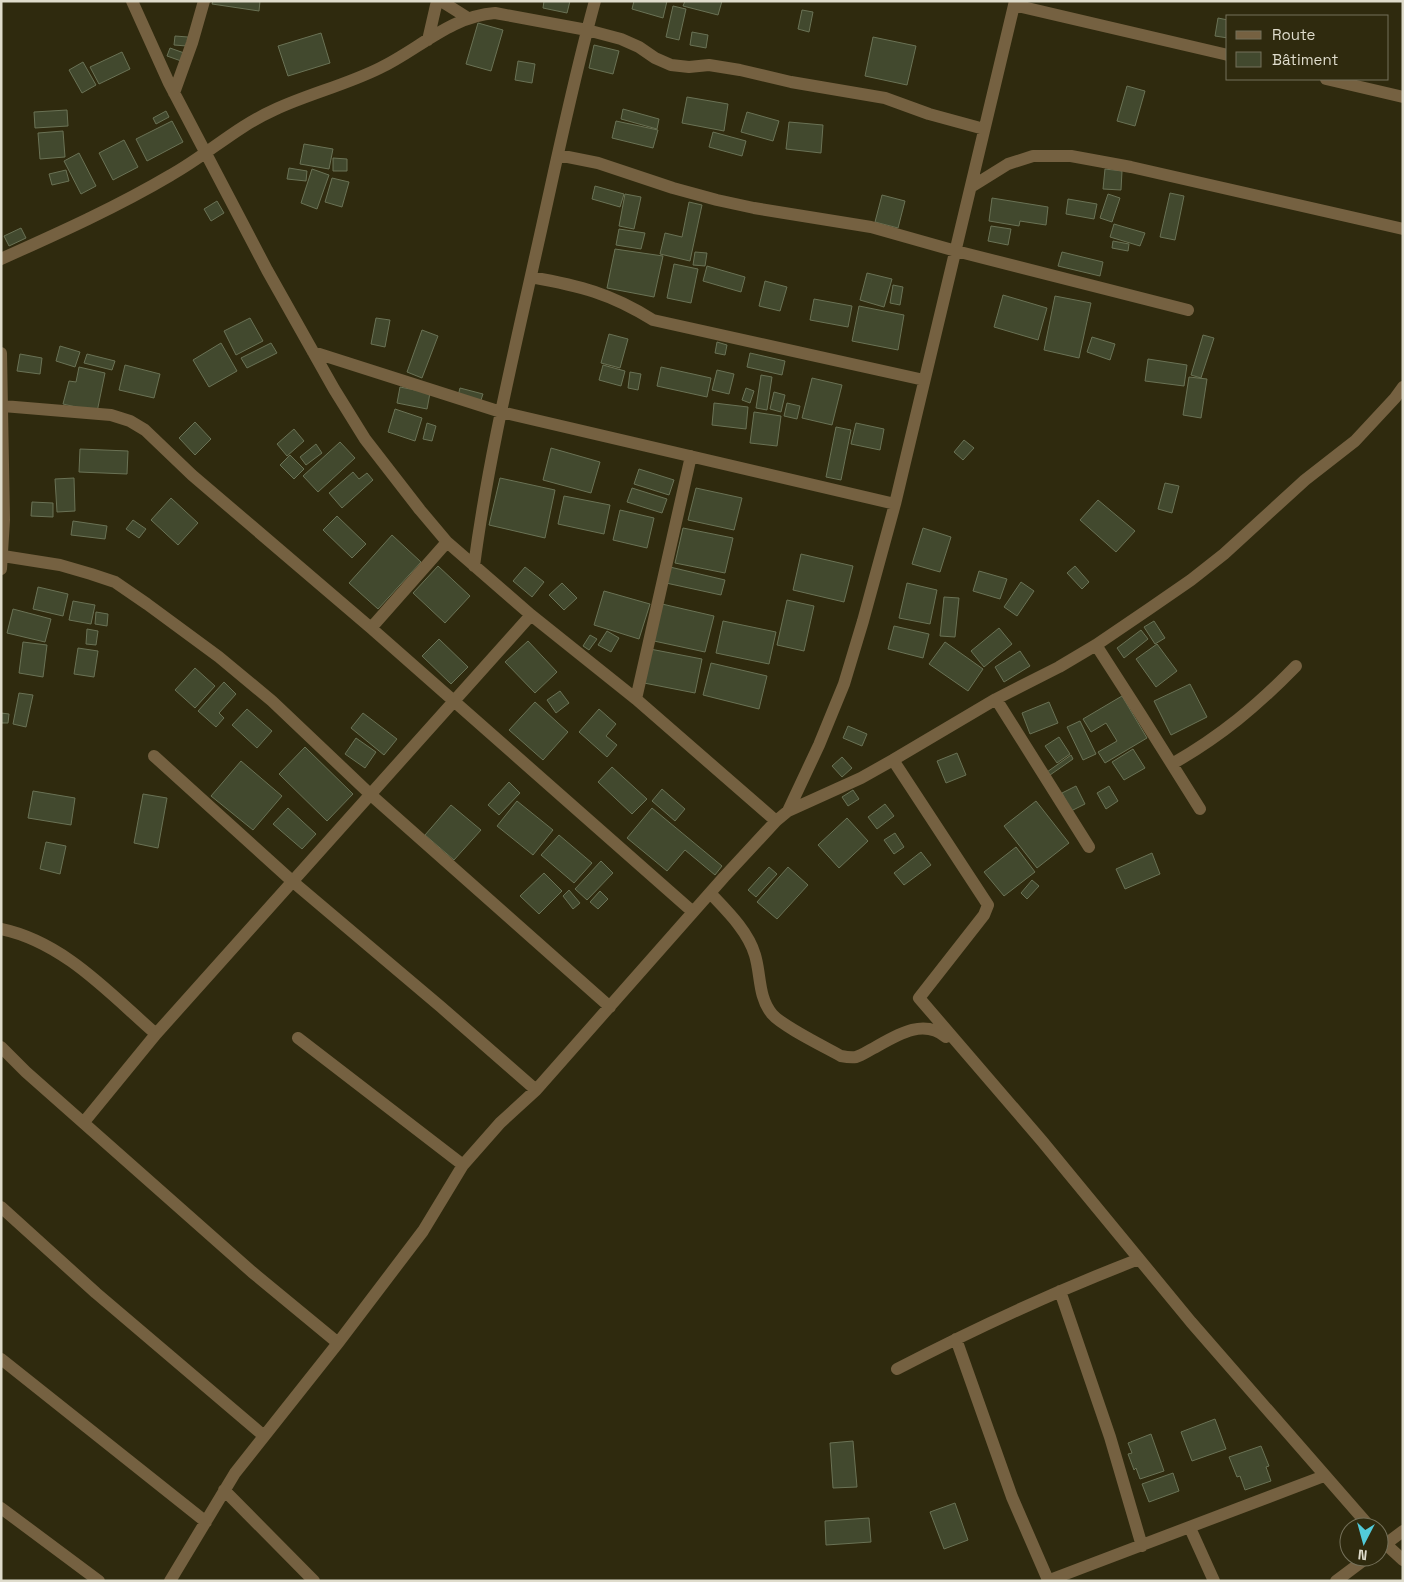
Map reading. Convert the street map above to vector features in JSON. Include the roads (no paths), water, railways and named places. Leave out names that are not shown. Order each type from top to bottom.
[{"type":"street","points":[[132,1],[174,93],[267,270],[365,439],[420,510],[447,542],[474,566],[531,615],[636,699],[776,821]]},
{"type":"street","points":[[174,93],[192,44],[204,1]]},
{"type":"street","points":[[428,40],[439,1],[468,18]]},
{"type":"street","points":[[474,566],[489,470],[501,412],[558,155],[595,1]]},
{"type":"street","points":[[788,811],[819,745],[844,684],[863,622],[895,504],[1014,3],[1226,55]]},
{"type":"street","points":[[1,259],[127,201],[174,174],[238,129],[274,110],[378,69],[404,56],[449,26],[481,14],[495,13],[587,30],[621,39],[671,65],[689,67],[710,66],[740,70],[792,82],[885,98],[929,114],[984,129]]},
{"type":"street","points":[[1330,80],[1403,97]]},
{"type":"street","points":[[558,155],[598,162],[673,188],[726,202],[871,227],[956,251],[1188,310]]},
{"type":"street","points":[[971,187],[1008,164],[1033,156],[1071,156],[1131,167],[1403,229]]},
{"type":"street","points":[[531,277],[572,285],[604,294],[630,306],[653,320],[924,380]]},
{"type":"street","points":[[314,352],[501,412],[895,504]]},
{"type":"street","points":[[1,353],[4,520],[1,569]]},
{"type":"street","points":[[170,1581],[224,1490],[423,1231],[464,1165],[500,1124],[536,1090],[776,821],[788,811],[861,778],[894,760],[996,699],[1096,645],[1191,580],[1224,554],[1305,480],[1355,441],[1403,387]]},
{"type":"street","points":[[3,406],[111,415],[130,421],[145,430],[192,475],[371,628],[693,912]]},
{"type":"street","points":[[636,699],[691,456]]},
{"type":"street","points":[[371,628],[447,542]]},
{"type":"street","points":[[3,556],[60,565],[115,582],[219,657],[257,688],[371,794],[610,1007]]},
{"type":"street","points":[[84,1122],[156,1034],[531,615]]},
{"type":"street","points":[[1096,645],[1200,809]]},
{"type":"street","points":[[1172,764],[1204,746],[1237,721],[1265,697],[1296,666]]},
{"type":"street","points":[[996,699],[1089,847]]},
{"type":"street","points":[[154,756],[292,881],[536,1090]]},
{"type":"street","points":[[894,760],[988,905],[984,915],[918,998],[1042,1141],[1139,1259],[1324,1476],[1361,1517]]},
{"type":"street","points":[[710,893],[745,934],[755,954],[764,1003],[773,1015],[791,1027],[841,1056],[858,1057],[910,1030],[923,1028],[940,1031],[960,1047]]},
{"type":"street","points":[[1,929],[25,935],[52,948],[86,973],[156,1034]]},
{"type":"street","points":[[298,1038],[464,1165]]},
{"type":"street","points":[[1,1047],[26,1072],[252,1272],[338,1343]]},
{"type":"street","points":[[1,1207],[96,1293],[264,1436]]},
{"type":"street","points":[[898,1369],[956,1338],[1060,1291],[1139,1259]]},
{"type":"street","points":[[1060,1291],[1110,1437],[1142,1546]]},
{"type":"street","points":[[956,1338],[1012,1497],[1048,1580],[1079,1576],[1142,1546],[1324,1476]]},
{"type":"street","points":[[1,1359],[206,1522]]},
{"type":"street","points":[[224,1490],[314,1581]]},
{"type":"street","points":[[1,1508],[99,1581]]},
{"type":"street","points":[[1190,1528],[1214,1581]]},
{"type":"street","points":[[1389,1539],[1403,1531]]},
{"type":"street","points":[[1389,1550],[1403,1560]]},
{"type":"street","points":[[1336,1581],[1355,1567]]}]
